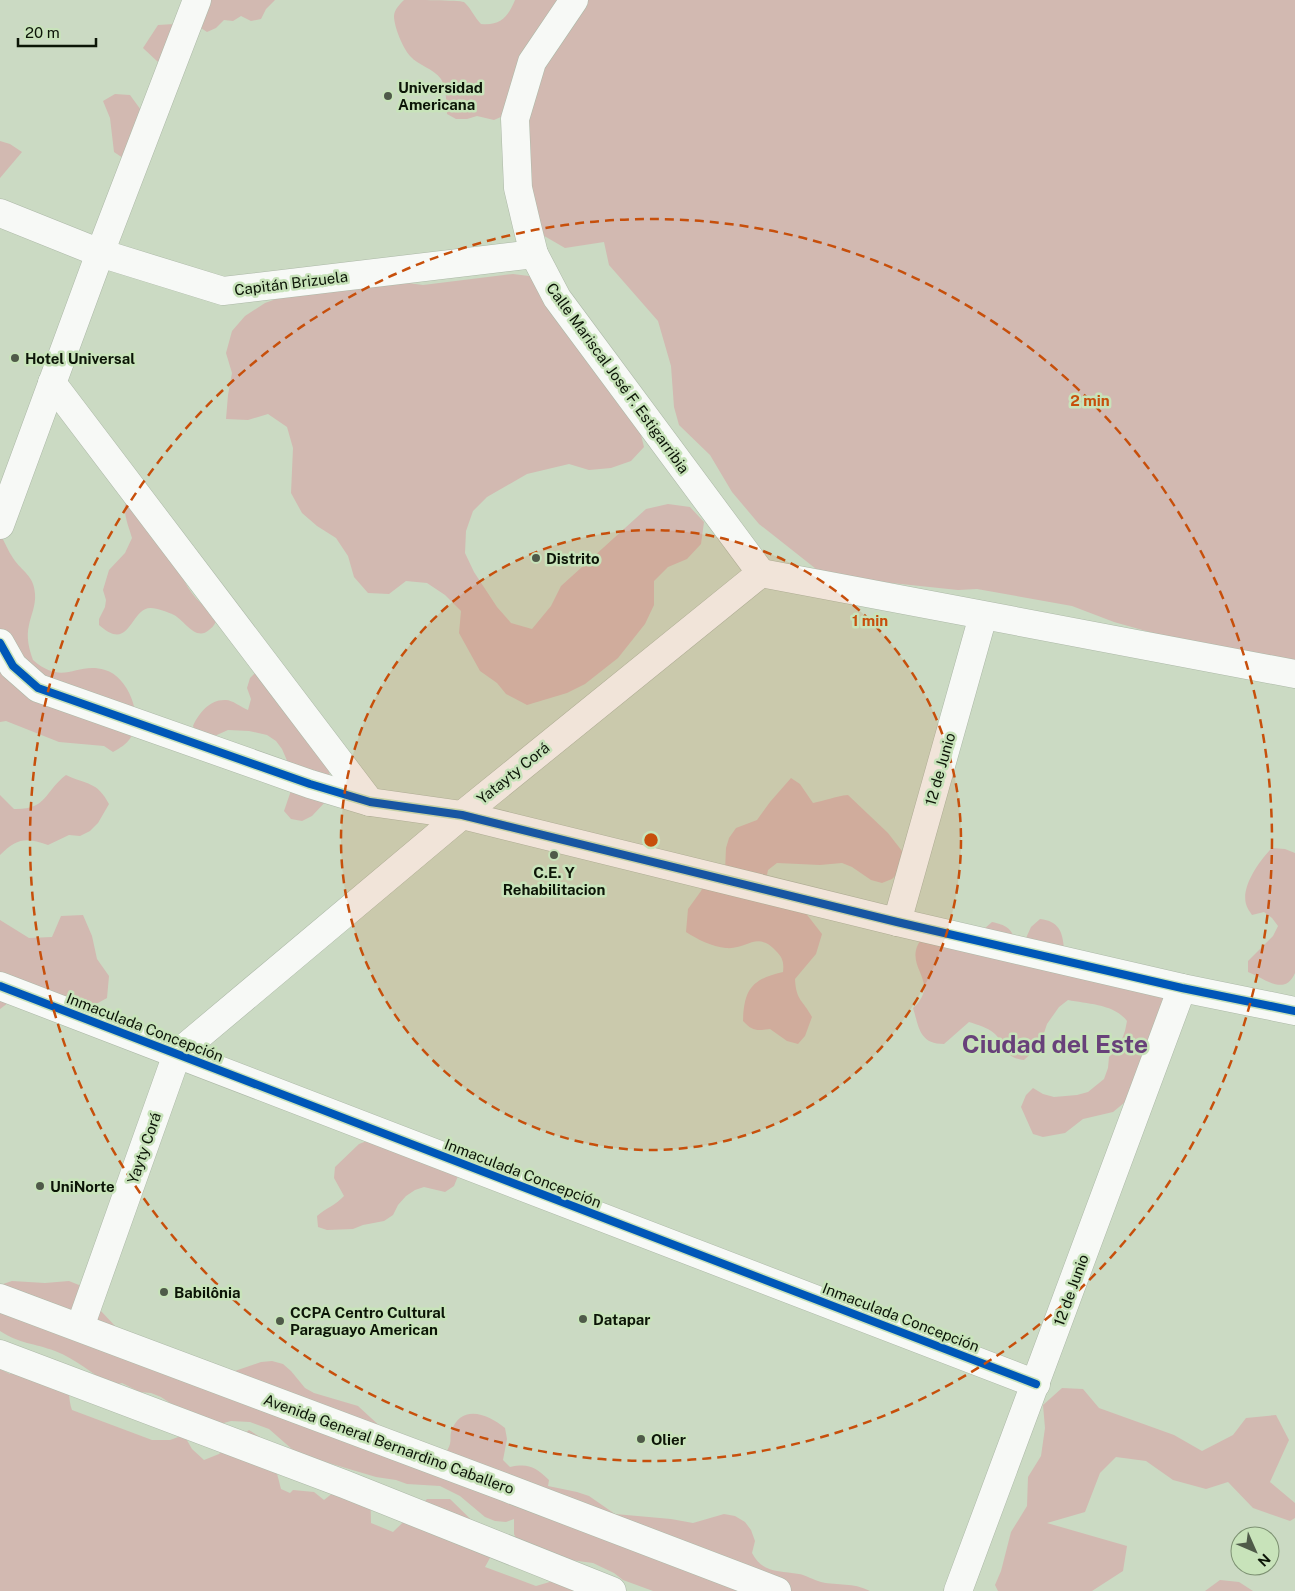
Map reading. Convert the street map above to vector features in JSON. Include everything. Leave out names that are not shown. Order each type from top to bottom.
[{"type":"street","points":[[0,525],[100,253],[197,0]]},
{"type":"street","name":"Calle Mariscal José F. Estigarribia","points":[[574,0],[532,62],[516,119],[518,188],[534,254],[562,304],[761,573]]},
{"type":"street","name":"Capitán Brizuela","points":[[0,213],[100,253],[223,291],[534,254]]},
{"type":"street","points":[[52,383],[370,802]]},
{"type":"street","points":[[761,573],[1295,674]]},
{"type":"street","name":"Yatayty Corá","points":[[177,1054],[462,815],[761,573]]},
{"type":"street","name":"12 de Junio","points":[[896,922],[983,616]]},
{"type":"street","points":[[0,642],[13,666],[38,688],[310,784],[370,802],[462,815],[896,922],[1182,988],[1295,1011]]},
{"type":"street","name":"Inmaculada Concepción","points":[[0,986],[1036,1384]]},
{"type":"street","name":"12 de Junio","points":[[958,1591],[1182,988]]},
{"type":"street","name":"Yayty Corá","points":[[80,1327],[177,1054]]},
{"type":"street","name":"Avenida General Bernardino Caballero","points":[[0,1298],[777,1591]]},
{"type":"street","points":[[0,1354],[344,1484],[612,1591]]},
{"type":"shaded area","points":[[203,0],[275,0],[266,9],[261,19],[251,21],[241,16],[233,21],[224,20],[216,28],[207,32],[198,26]]},
{"type":"shaded area","points":[[404,0],[464,2],[481,24],[488,24],[498,22],[506,16],[515,0],[562,0],[503,116],[494,120],[477,116],[467,119],[456,119],[447,114],[445,92],[441,79],[410,56],[399,37],[394,14]]},
{"type":"shaded area","points":[[578,0],[1295,0],[1295,673],[1114,622],[1072,606],[977,589],[958,590],[825,576],[759,524],[732,492],[710,455],[679,425],[674,407],[671,366],[658,321],[609,265],[604,242],[565,248],[527,226],[515,119],[558,43]]},
{"type":"shaded area","points":[[174,24],[165,57],[158,62],[143,48],[158,25]]},
{"type":"shaded area","points":[[115,94],[130,95],[146,117],[129,162],[114,152],[110,118],[103,101]]},
{"type":"shaded area","points":[[0,141],[10,144],[22,152],[0,178]]},
{"type":"shaded area","points":[[513,274],[537,277],[639,427],[644,447],[631,461],[611,468],[589,470],[569,464],[527,474],[487,497],[473,511],[466,531],[465,553],[474,572],[497,607],[511,623],[532,629],[551,606],[561,586],[646,509],[668,504],[690,507],[704,522],[701,544],[687,559],[668,567],[654,581],[654,605],[645,624],[618,658],[585,684],[567,693],[527,705],[506,694],[497,683],[480,671],[459,633],[461,611],[445,595],[427,583],[406,581],[389,594],[368,593],[354,577],[348,556],[336,538],[317,526],[302,513],[291,493],[293,448],[287,427],[268,414],[248,420],[226,419],[232,373],[226,353],[232,331],[245,316],[265,303],[287,295],[332,292],[400,282],[423,285]]},
{"type":"shaded area","points":[[126,501],[182,575],[192,593],[201,604],[217,617],[209,630],[204,633],[195,632],[174,615],[153,608],[144,610],[124,632],[118,634],[110,633],[99,625],[99,619],[105,607],[106,600],[103,590],[109,570],[125,553],[132,538],[125,515]]},
{"type":"shaded area","points":[[0,534],[16,563],[30,578],[34,588],[35,602],[28,634],[33,660],[53,672],[62,673],[86,668],[105,670],[121,680],[132,698],[136,719],[135,729],[127,742],[113,752],[104,746],[59,742],[6,721],[0,722]]},
{"type":"shaded area","points":[[258,670],[328,769],[331,779],[328,799],[312,816],[302,821],[291,819],[284,811],[295,779],[282,749],[276,741],[267,735],[249,731],[228,730],[208,739],[198,736],[193,726],[198,716],[210,704],[220,700],[234,702],[248,710],[251,699],[247,688],[250,678]]},
{"type":"shaded area","points":[[66,775],[96,787],[105,797],[109,804],[98,823],[90,831],[80,836],[69,835],[48,845],[28,840],[17,842],[0,855],[0,795],[14,809],[25,809],[44,799]]},
{"type":"shaded area","points":[[791,778],[800,784],[813,803],[848,795],[888,833],[902,851],[904,862],[899,872],[892,879],[882,883],[871,880],[852,867],[842,863],[820,865],[777,863],[768,870],[766,880],[801,907],[822,934],[816,954],[795,979],[798,996],[812,1017],[805,1036],[798,1044],[787,1041],[770,1029],[758,1030],[749,1027],[743,1021],[745,1001],[752,987],[764,978],[783,972],[782,961],[776,951],[769,945],[757,941],[733,948],[715,946],[686,932],[688,909],[701,891],[705,881],[725,871],[726,848],[729,838],[736,828],[757,820]]},
{"type":"shaded area","points":[[1272,848],[1285,849],[1295,853],[1295,973],[1286,984],[1280,985],[1248,972],[1248,961],[1273,936],[1278,926],[1264,912],[1252,915],[1246,905],[1245,897],[1246,889],[1253,874],[1262,859]]},
{"type":"shaded area","points":[[83,915],[92,936],[97,959],[109,976],[107,998],[89,1008],[8,1003],[0,1009],[0,920],[29,938],[52,937],[61,916]]},
{"type":"shaded area","points":[[1040,919],[1052,922],[1059,928],[1064,950],[1165,997],[1130,1098],[1113,1112],[1083,1119],[1065,1133],[1043,1137],[1033,1134],[1021,1107],[1026,1095],[1033,1088],[1043,1094],[1054,1097],[1077,1095],[1088,1092],[1104,1079],[1109,1057],[1121,1042],[1125,1031],[1127,1021],[1122,1015],[1108,1008],[1068,1000],[1059,1007],[1047,1024],[1040,1045],[1024,1060],[1009,1054],[995,1034],[982,1026],[969,1022],[944,1044],[929,1041],[921,1033],[913,1008],[921,998],[924,989],[916,957],[917,948],[922,938],[984,929],[992,922],[1007,928],[1016,941],[1026,938],[1031,927]]},
{"type":"shaded area","points":[[369,1140],[458,1176],[454,1186],[445,1192],[424,1187],[415,1190],[398,1205],[393,1215],[384,1221],[353,1229],[327,1230],[318,1227],[317,1216],[344,1196],[334,1178],[335,1167],[359,1144]]},
{"type":"shaded area","points":[[12,1281],[45,1283],[69,1281],[79,1285],[116,1327],[226,1374],[261,1362],[272,1361],[283,1364],[305,1388],[314,1393],[358,1406],[383,1429],[445,1454],[450,1444],[451,1432],[455,1423],[461,1417],[468,1414],[483,1415],[505,1428],[507,1439],[503,1460],[510,1467],[527,1466],[536,1469],[549,1480],[548,1486],[589,1496],[615,1514],[693,1523],[724,1514],[735,1516],[745,1522],[751,1530],[755,1541],[752,1553],[756,1560],[766,1568],[802,1575],[821,1582],[851,1585],[870,1591],[653,1591],[623,1580],[614,1573],[593,1563],[548,1557],[519,1544],[514,1534],[514,1519],[506,1522],[495,1521],[485,1517],[460,1496],[440,1486],[407,1484],[312,1458],[293,1450],[269,1429],[250,1422],[231,1421],[220,1424],[190,1416],[161,1397],[151,1393],[140,1392],[122,1383],[111,1386],[63,1354],[7,1335],[0,1331],[0,1285]]},
{"type":"shaded area","points":[[32,1353],[53,1360],[60,1367],[67,1382],[72,1410],[152,1440],[170,1440],[184,1435],[192,1449],[204,1460],[219,1454],[249,1430],[269,1443],[281,1489],[290,1493],[293,1490],[314,1492],[324,1500],[344,1484],[370,1484],[371,1523],[393,1532],[427,1499],[450,1499],[497,1545],[485,1567],[536,1586],[587,1571],[613,1591],[0,1591],[0,1369],[10,1374]]},
{"type":"shaded area","points":[[1062,1388],[1083,1389],[1099,1408],[1174,1435],[1202,1451],[1233,1435],[1246,1418],[1276,1415],[1289,1440],[1270,1482],[1295,1503],[1295,1518],[1290,1521],[1253,1508],[1228,1482],[1206,1489],[1173,1480],[1146,1461],[1116,1457],[1100,1473],[1085,1512],[1047,1523],[1127,1546],[1123,1571],[1092,1591],[998,1591],[995,1585],[1001,1571],[1011,1532],[1027,1506],[1028,1477],[1041,1456],[1045,1428],[1043,1405]]},
{"type":"shaded area","points":[[1220,1580],[1239,1582],[1253,1591],[1205,1591]]},
{"type":"cycle path","points":[[0,643],[13,666],[38,688],[310,784],[370,802],[462,815],[897,922],[1182,988],[1295,1011]]},
{"type":"cycle path","points":[[0,986],[1036,1384]]},
{"type":"place","name":"Universidad Americana","points":[[388,96]]},
{"type":"place","name":"Hotel Universal","points":[[15,358]]},
{"type":"place","name":"Distrito","points":[[536,558]]},
{"type":"place","name":"C.E. Y Rehabilitacion","points":[[554,855]]},
{"type":"place","name":"UniNorte","points":[[40,1186]]},
{"type":"place","name":"Babilônia","points":[[164,1292]]},
{"type":"place","name":"Datapar","points":[[583,1319]]},
{"type":"place","name":"CCPA Centro Cultural Paraguayo American","points":[[280,1321]]},
{"type":"place","name":"Olier","points":[[641,1439]]},
{"type":"district","name":"Ciudad del Este","points":[[1055,1044]]}]
